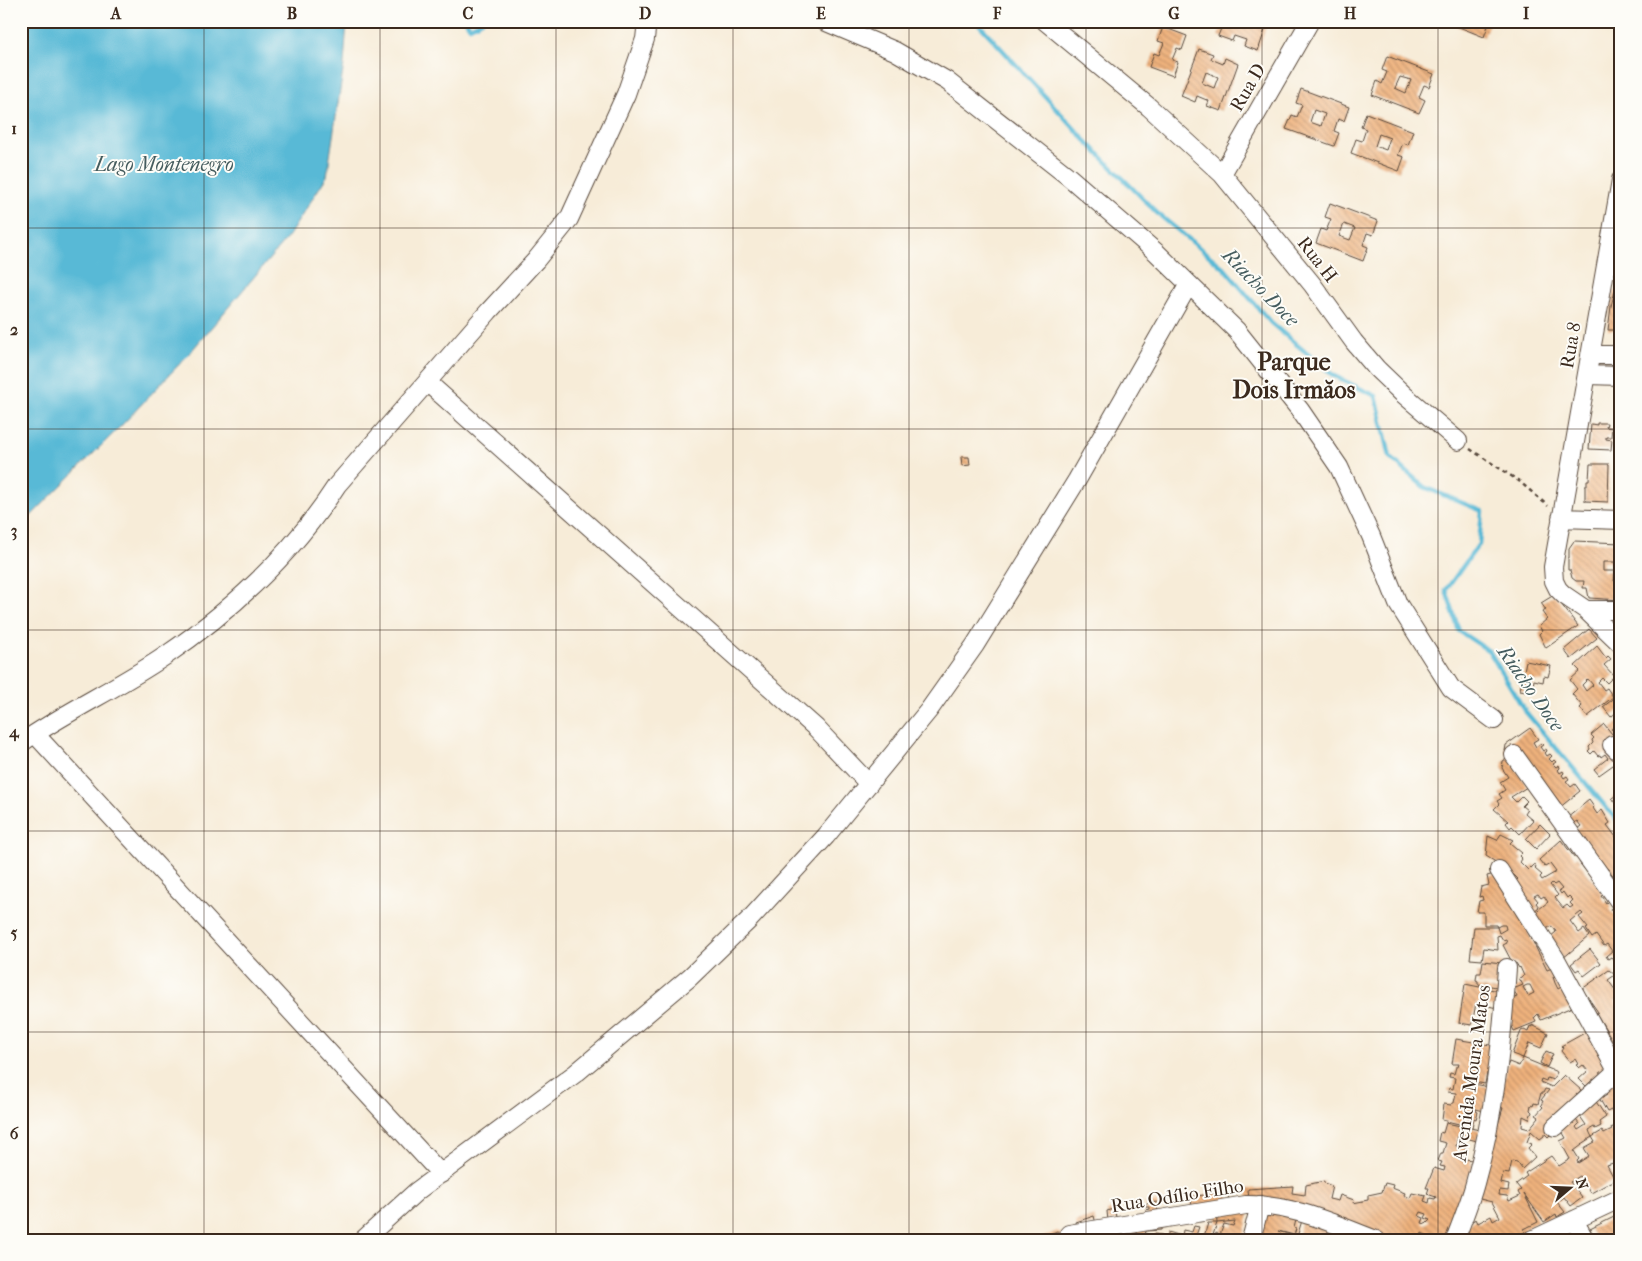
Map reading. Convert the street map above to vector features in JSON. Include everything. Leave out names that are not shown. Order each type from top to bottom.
[{"type":"street","points":[[440,1174],[28,739],[164,657],[212,621],[238,599],[274,563],[320,511],[337,486],[536,260],[569,219],[626,94],[645,39],[647,21]]},
{"type":"street","points":[[824,21],[895,51],[947,81],[1069,177],[1157,253],[1237,331],[1300,410],[1338,467],[1370,536],[1398,604],[1451,688],[1494,720]]},
{"type":"street","name":"Rua H","points":[[1045,21],[1063,28],[1222,174],[1312,284],[1354,342],[1377,369],[1402,394],[1458,441]]},
{"type":"street","name":"Rua D","points":[[1222,174],[1310,21]]},
{"type":"street","name":"Rua 8","points":[[1586,610],[1564,596],[1554,581],[1553,567],[1621,180]]},
{"type":"street","points":[[363,1240],[417,1191],[576,1073],[690,977],[749,920],[826,836],[929,710],[975,645],[1077,480],[1189,284]]},
{"type":"street","points":[[1590,355],[1621,355]]},
{"type":"street","points":[[1586,376],[1621,376]]},
{"type":"street","points":[[427,382],[816,728],[869,784]]},
{"type":"street","points":[[1561,518],[1621,520]]},
{"type":"street","points":[[1586,610],[1621,610]]},
{"type":"street","points":[[1586,610],[1621,644]]},
{"type":"street","points":[[1514,755],[1621,904]]},
{"type":"street","points":[[1499,870],[1557,962],[1619,1075],[1555,1127]]},
{"type":"street","name":"Avenida Moura Matos","points":[[1455,1240],[1474,1187],[1487,1131],[1502,1032],[1507,968]]},
{"type":"street","points":[[1532,1240],[1621,1198]]},
{"type":"street","name":"Rua Odílio Filho","points":[[1068,1237],[1246,1205],[1260,1205],[1300,1212],[1376,1240]]},
{"type":"street","points":[[1251,1240],[1260,1205]]},
{"type":"street","points":[[1574,1220],[1585,1240]]},
{"type":"path","points":[[1458,441],[1519,481],[1561,518]]},
{"type":"water","name":"Lago Montenegro","points":[[21,21],[347,21],[344,64],[327,176],[288,237],[188,355],[121,426],[21,526]]},
{"type":"building","points":[[1224,21],[1239,21],[1239,23],[1251,27],[1253,21],[1268,21],[1258,51],[1244,46],[1246,40],[1234,36],[1232,41],[1218,36]]},
{"type":"building","points":[[1444,21],[1485,21],[1489,23],[1484,37]]},
{"type":"building","points":[[1163,27],[1187,36],[1182,50],[1177,48],[1172,60],[1178,62],[1173,76],[1149,67],[1154,53],[1159,55],[1164,43],[1158,41]]},
{"type":"building","points":[[1199,49],[1213,54],[1211,59],[1223,64],[1225,58],[1238,64],[1221,111],[1207,106],[1209,101],[1197,96],[1195,102],[1181,96]],"holes":[[[1206,72],[1218,77],[1214,88],[1202,83]]]},
{"type":"building","points":[[1387,56],[1434,74],[1429,87],[1424,85],[1419,97],[1425,100],[1419,113],[1372,95],[1377,81],[1382,84],[1387,72],[1382,70]],"holes":[[[1400,77],[1411,80],[1406,93],[1395,88]]]},
{"type":"building","points":[[1301,89],[1349,107],[1344,121],[1338,119],[1334,131],[1339,133],[1334,146],[1286,129],[1292,115],[1297,117],[1302,105],[1296,103]],"holes":[[[1314,110],[1325,114],[1321,126],[1310,122]]]},
{"type":"building","points":[[1366,113],[1413,131],[1408,145],[1403,143],[1398,155],[1404,157],[1399,171],[1351,153],[1356,139],[1362,141],[1366,129],[1361,127]],"holes":[[[1379,134],[1390,138],[1386,150],[1375,146]]]},
{"type":"building","points":[[1330,203],[1378,221],[1373,235],[1367,233],[1363,245],[1368,247],[1363,261],[1316,243],[1321,229],[1326,231],[1331,219],[1325,217]],"holes":[[[1344,224],[1355,228],[1350,240],[1339,236]]]},
{"type":"building","points":[[1615,291],[1621,292],[1621,330],[1608,330],[1611,306]]},
{"type":"building","points":[[1597,423],[1607,423],[1606,427],[1612,428],[1611,437],[1606,437],[1606,439],[1612,440],[1611,450],[1589,449],[1591,424],[1597,425]]},
{"type":"building","points":[[961,457],[969,457],[970,465],[962,466]]},
{"type":"building","points":[[1590,464],[1609,464],[1608,502],[1585,501],[1585,485],[1587,485],[1587,480],[1589,480]]},
{"type":"building","points":[[1574,541],[1621,543],[1621,570],[1615,570],[1615,562],[1603,562],[1603,571],[1615,571],[1614,581],[1621,581],[1621,600],[1589,598],[1587,588],[1583,588],[1584,581],[1576,581],[1572,578],[1570,570],[1568,570],[1568,558],[1569,548]]},
{"type":"building","points":[[1554,595],[1578,626],[1546,648],[1539,634],[1542,631],[1539,626],[1547,619],[1542,612],[1546,610],[1541,603]]},
{"type":"building","points":[[1589,629],[1597,638],[1571,659],[1564,650]]},
{"type":"building","points":[[1597,646],[1606,658],[1608,656],[1611,659],[1604,665],[1614,676],[1607,683],[1602,678],[1598,682],[1604,690],[1607,688],[1613,697],[1587,717],[1580,708],[1582,706],[1572,694],[1577,689],[1570,680],[1580,671],[1575,666]],"holes":[[[1588,679],[1593,685],[1586,691],[1582,685]]]},
{"type":"building","points":[[1526,661],[1551,666],[1548,677],[1544,676],[1543,682],[1534,680],[1532,692],[1520,690]]},
{"type":"building","points":[[1621,693],[1621,708],[1611,717],[1603,707]]},
{"type":"building","points":[[1621,721],[1620,760],[1599,775],[1594,769],[1608,758],[1605,754],[1601,757],[1594,751],[1591,754],[1588,751],[1594,738],[1591,735],[1604,724],[1612,734],[1614,732],[1611,729]]},
{"type":"building","points":[[1530,728],[1538,739],[1533,742],[1536,747],[1541,743],[1543,745],[1540,747],[1543,751],[1546,749],[1545,753],[1547,756],[1550,754],[1552,756],[1549,759],[1552,762],[1554,760],[1556,762],[1553,764],[1556,767],[1559,765],[1560,768],[1558,770],[1560,773],[1563,771],[1562,775],[1564,778],[1567,776],[1569,779],[1566,781],[1571,787],[1575,784],[1580,791],[1559,808],[1505,751],[1506,745]]},
{"type":"building","points":[[1510,757],[1527,787],[1511,797],[1516,802],[1522,796],[1527,801],[1522,806],[1527,810],[1525,813],[1533,820],[1520,834],[1512,826],[1510,828],[1506,823],[1508,821],[1494,809],[1499,804],[1497,801],[1502,798],[1499,794],[1505,790],[1500,782],[1508,777],[1502,768],[1503,761]]},
{"type":"building","points":[[1621,792],[1621,800],[1616,803],[1612,798]]},
{"type":"building","points":[[1589,800],[1597,814],[1602,810],[1610,823],[1607,825],[1619,841],[1621,839],[1621,885],[1573,832],[1581,826],[1577,821],[1572,824],[1567,818]]},
{"type":"building","points":[[1540,824],[1550,834],[1536,849],[1526,839]]},
{"type":"building","points":[[1501,834],[1513,840],[1510,843],[1522,853],[1519,856],[1522,859],[1520,862],[1528,870],[1534,864],[1535,869],[1542,875],[1540,877],[1542,880],[1556,872],[1550,864],[1545,867],[1539,860],[1561,840],[1575,858],[1578,856],[1581,861],[1579,862],[1596,884],[1602,888],[1599,889],[1603,895],[1601,896],[1606,903],[1608,901],[1612,907],[1610,909],[1621,922],[1621,966],[1615,958],[1611,957],[1608,959],[1606,956],[1612,951],[1607,944],[1604,946],[1596,935],[1592,938],[1586,929],[1588,928],[1579,917],[1583,914],[1581,912],[1570,921],[1579,933],[1584,929],[1589,936],[1562,959],[1557,952],[1560,949],[1550,937],[1556,932],[1554,928],[1551,926],[1544,931],[1534,913],[1548,902],[1544,896],[1541,898],[1538,894],[1534,896],[1538,901],[1536,903],[1539,907],[1534,911],[1513,884],[1518,879],[1510,871],[1486,856],[1488,836],[1497,840]],"holes":[[[1552,883],[1554,885],[1557,883],[1562,889],[1559,891],[1561,894],[1563,892],[1567,898],[1569,896],[1573,900],[1570,903],[1573,906],[1570,908],[1567,905],[1563,908],[1555,898],[1558,895],[1550,885]]]},
{"type":"building","points":[[1498,873],[1530,931],[1528,932],[1547,970],[1552,968],[1556,976],[1553,977],[1558,989],[1561,987],[1572,1007],[1541,1020],[1538,1014],[1534,1018],[1536,1022],[1514,1031],[1509,1020],[1510,1000],[1517,997],[1513,989],[1523,985],[1519,978],[1524,976],[1520,967],[1516,963],[1513,964],[1503,945],[1507,943],[1506,939],[1503,940],[1500,935],[1497,936],[1498,950],[1484,948],[1482,960],[1470,959],[1474,927],[1497,927],[1496,925],[1484,925],[1484,912],[1477,912],[1479,901],[1483,900],[1482,896],[1479,897],[1481,887],[1489,885],[1487,876]],"holes":[[[1505,925],[1506,929],[1499,933],[1497,927]],[[1530,985],[1534,993],[1528,996],[1523,987]]]},
{"type":"building","points":[[1590,949],[1601,963],[1584,976],[1579,969],[1576,971],[1571,964]]},
{"type":"building","points":[[1483,961],[1503,963],[1497,987],[1478,984],[1476,980],[1477,973],[1481,973]]},
{"type":"building","points":[[1609,970],[1615,975],[1608,980],[1621,998],[1615,1001],[1621,1010],[1621,1046],[1617,1039],[1613,1041],[1596,1013],[1598,1012],[1582,989]]},
{"type":"building","points":[[1465,984],[1504,992],[1501,1009],[1476,1003],[1472,1025],[1459,1023]]},
{"type":"building","points":[[1532,1025],[1548,1033],[1541,1048],[1529,1043],[1523,1058],[1512,1054],[1522,1029],[1528,1032]]},
{"type":"building","points":[[1588,1031],[1609,1066],[1586,1086],[1579,1079],[1588,1071],[1583,1065],[1579,1068],[1576,1065],[1578,1064],[1575,1059],[1570,1062],[1561,1051],[1563,1048],[1561,1046]]},
{"type":"building","points":[[1456,1039],[1496,1046],[1491,1073],[1487,1073],[1485,1084],[1469,1081],[1468,1083],[1489,1087],[1484,1111],[1476,1109],[1478,1112],[1472,1127],[1442,1120],[1444,1104],[1451,1105],[1454,1103],[1456,1093],[1448,1092],[1449,1088],[1453,1089],[1455,1078],[1449,1077],[1450,1073],[1454,1074],[1459,1064],[1452,1064]]},
{"type":"building","points":[[1546,1051],[1553,1054],[1547,1067],[1540,1063]]},
{"type":"building","points":[[1523,1058],[1557,1072],[1553,1080],[1547,1078],[1546,1081],[1541,1079],[1540,1082],[1552,1087],[1564,1075],[1581,1090],[1549,1126],[1554,1131],[1548,1137],[1544,1133],[1544,1136],[1540,1139],[1531,1131],[1527,1142],[1532,1144],[1528,1148],[1535,1157],[1522,1169],[1517,1162],[1512,1161],[1509,1174],[1503,1173],[1501,1183],[1509,1185],[1508,1191],[1500,1190],[1499,1195],[1507,1196],[1509,1201],[1520,1196],[1518,1192],[1521,1190],[1516,1184],[1527,1176],[1525,1173],[1551,1156],[1559,1166],[1570,1159],[1560,1141],[1566,1138],[1560,1128],[1574,1117],[1579,1124],[1576,1127],[1578,1130],[1586,1125],[1577,1112],[1593,1097],[1606,1117],[1599,1122],[1601,1126],[1589,1130],[1590,1133],[1592,1137],[1602,1131],[1604,1134],[1617,1125],[1621,1132],[1621,1167],[1616,1169],[1613,1163],[1607,1165],[1615,1180],[1591,1193],[1580,1176],[1570,1182],[1582,1198],[1571,1206],[1564,1197],[1557,1202],[1565,1212],[1557,1217],[1556,1214],[1544,1222],[1524,1194],[1538,1222],[1524,1229],[1525,1232],[1500,1240],[1457,1240],[1468,1223],[1476,1219],[1478,1223],[1491,1216],[1493,1221],[1500,1217],[1492,1202],[1476,1198],[1503,1108],[1500,1107],[1504,1092],[1501,1092],[1506,1069],[1509,1062],[1519,1066]],"holes":[[[1545,1089],[1549,1090],[1541,1100],[1543,1101],[1541,1105],[1543,1107],[1536,1115],[1539,1117],[1529,1129],[1522,1127],[1523,1116],[1529,1119],[1532,1112],[1530,1110],[1531,1105],[1533,1106],[1534,1103],[1538,1104],[1541,1093]],[[1592,1137],[1595,1142],[1584,1148],[1589,1156],[1578,1163],[1579,1159],[1574,1151]]]},
{"type":"building","points":[[1616,1080],[1621,1088],[1621,1121],[1619,1123],[1611,1110],[1607,1112],[1598,1096],[1603,1094],[1604,1097],[1607,1095],[1603,1088]]},
{"type":"building","points":[[1446,1123],[1480,1130],[1477,1141],[1458,1136],[1456,1146],[1467,1148],[1465,1159],[1472,1160],[1470,1164],[1473,1165],[1463,1191],[1467,1193],[1463,1201],[1460,1200],[1458,1206],[1461,1207],[1450,1227],[1448,1240],[1424,1240],[1426,1235],[1422,1233],[1420,1240],[1394,1240],[1296,1205],[1296,1202],[1292,1201],[1292,1204],[1249,1201],[1248,1189],[1293,1186],[1292,1193],[1305,1195],[1306,1185],[1324,1181],[1324,1183],[1332,1186],[1329,1199],[1338,1201],[1340,1195],[1354,1200],[1353,1203],[1368,1200],[1368,1195],[1382,1192],[1385,1183],[1393,1185],[1392,1188],[1405,1193],[1404,1195],[1410,1198],[1412,1193],[1426,1196],[1424,1201],[1429,1203],[1430,1198],[1435,1199],[1436,1197],[1427,1194],[1429,1188],[1426,1188],[1434,1168],[1444,1171],[1445,1167],[1440,1166],[1442,1162],[1438,1161],[1446,1143],[1438,1141],[1440,1132],[1443,1133]],"holes":[[[1421,1212],[1427,1214],[1425,1218],[1430,1220],[1426,1224],[1422,1223],[1424,1218],[1419,1216]]]},
{"type":"building","points":[[1228,1191],[1229,1203],[1192,1210],[1191,1197]]},
{"type":"building","points":[[1157,1202],[1158,1216],[1147,1218],[1146,1210],[1149,1207],[1146,1207],[1145,1204]]},
{"type":"building","points":[[1115,1208],[1116,1220],[1108,1221],[1107,1211]]},
{"type":"building","points":[[1265,1210],[1297,1216],[1294,1235],[1278,1231],[1297,1237],[1303,1217],[1354,1240],[1304,1240],[1305,1237],[1303,1236],[1302,1239],[1298,1238],[1297,1240],[1256,1240]]},
{"type":"building","points":[[1250,1211],[1243,1240],[1203,1240],[1208,1223],[1217,1223],[1216,1212]],"holes":[[[1235,1221],[1233,1226],[1224,1224],[1220,1235],[1216,1233],[1215,1236],[1213,1235],[1217,1223]]]},
{"type":"building","points":[[1621,1214],[1621,1240],[1596,1240],[1590,1229],[1616,1216],[1619,1221],[1617,1216]]},
{"type":"building","points":[[1094,1216],[1096,1224],[1077,1228],[1076,1222]]},
{"type":"building","points":[[1162,1225],[1161,1230],[1146,1231],[1145,1235],[1153,1239],[1155,1234],[1162,1235],[1161,1240],[1094,1240],[1094,1235],[1116,1237],[1118,1228],[1126,1231],[1124,1238],[1127,1239],[1130,1227],[1137,1227],[1137,1236],[1138,1231]]},
{"type":"building","points":[[1194,1226],[1199,1227],[1195,1238],[1199,1240],[1168,1240],[1168,1232],[1182,1236],[1183,1230],[1192,1232]]},
{"type":"building","points":[[1057,1231],[1062,1234],[1058,1240],[1037,1240]]},
{"type":"waterway","name":"Riacho Doce","points":[[466,21],[470,27],[482,21]]},
{"type":"waterway","name":"Riacho Doce","points":[[976,21],[1085,140],[1157,213],[1224,268],[1271,323],[1334,376],[1376,396],[1390,457],[1424,487],[1482,511],[1479,544],[1446,590],[1459,631],[1489,651],[1525,711],[1621,825]]},
{"type":"district","name":"Parque Dois Irmăos","points":[[1294,376]]}]
